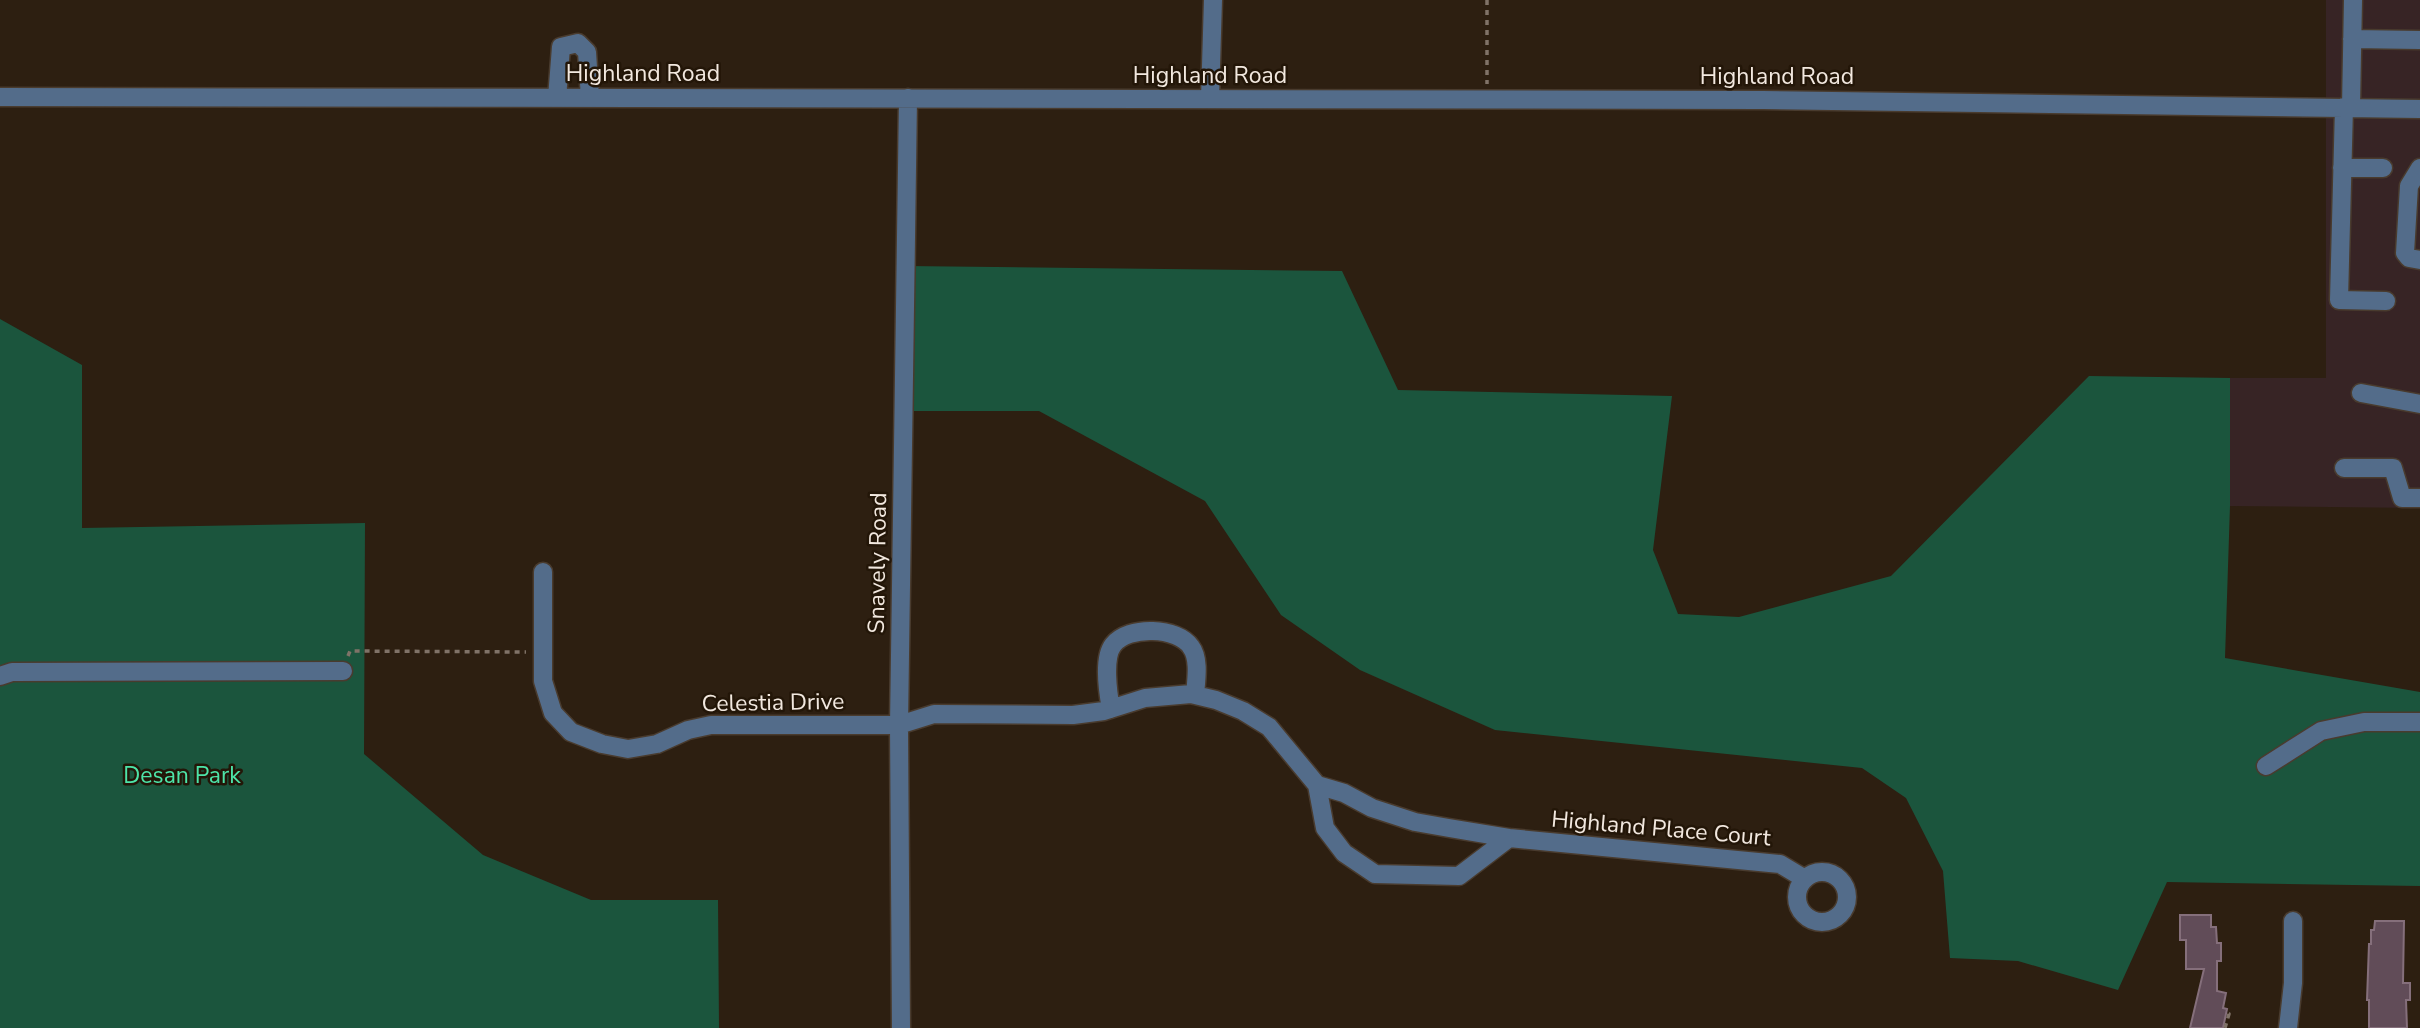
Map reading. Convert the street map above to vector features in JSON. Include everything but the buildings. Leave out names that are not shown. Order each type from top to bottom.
[{"type":"street","points":[[1210,99],[1213,0]]},
{"type":"street","points":[[2353,0],[2342,168],[2339,300],[2386,301]]},
{"type":"street","points":[[2352,39],[2420,40]]},
{"type":"street","points":[[557,98],[561,47],[578,43],[587,52],[590,98]]},
{"type":"street","name":"Highland Road","points":[[0,97],[1804,101],[2420,109]]},
{"type":"street","name":"Snavely Road","points":[[901,1028],[900,725],[908,98]]},
{"type":"street","points":[[2342,168],[2383,169]]},
{"type":"street","points":[[2420,168],[2409,186],[2405,253],[2409,258],[2420,260]]},
{"type":"street","points":[[2361,393],[2420,404]]},
{"type":"street","points":[[2344,468],[2393,468],[2402,498],[2420,498]]},
{"type":"street","name":"Celestia Drive","points":[[543,572],[543,681],[553,713],[571,732],[602,744],[628,749],[657,744],[688,730],[711,725],[900,725]]},
{"type":"street","points":[[1111,709],[1107,691],[1108,656],[1113,645],[1134,632],[1174,634],[1192,648],[1196,660],[1195,695]]},
{"type":"street","points":[[0,676],[12,672],[343,671]]},
{"type":"street","points":[[900,725],[933,714],[1073,715],[1111,709],[1145,698],[1195,695],[1243,711],[1269,727],[1317,785],[1325,828],[1344,853],[1375,874],[1459,876],[1509,838]]},
{"type":"street","points":[[2266,766],[2321,731],[2364,722],[2420,722]]},
{"type":"street","name":"Highland Place Court","points":[[1317,785],[1415,822],[1509,838],[1780,864],[1805,878]]},
{"type":"street","points":[[2288,1028],[2293,983],[2293,921]]},
{"type":"path","points":[[1487,0],[1488,100]]},
{"type":"path","points":[[343,671],[349,652],[542,652]]},
{"type":"path","points":[[2225,1028],[2229,1014],[2226,1013]]},
{"type":"shaded area","points":[[2326,0],[2420,0],[2420,508],[2230,506],[2230,378],[2326,378]]},
{"type":"green space","points":[[906,266],[1342,271],[1398,390],[1672,396],[1653,550],[1678,614],[1739,617],[1891,576],[2089,376],[2230,378],[2230,506],[2225,658],[2420,692],[2420,886],[2167,882],[2118,990],[2018,961],[1950,958],[1943,871],[1906,798],[1862,768],[1495,730],[1360,670],[1281,615],[1205,501],[1039,411],[904,411]]},
{"type":"green space","name":"Desan Park","points":[[0,319],[82,365],[82,528],[365,523],[364,754],[483,855],[591,900],[718,900],[719,1028],[0,1028]]}]
